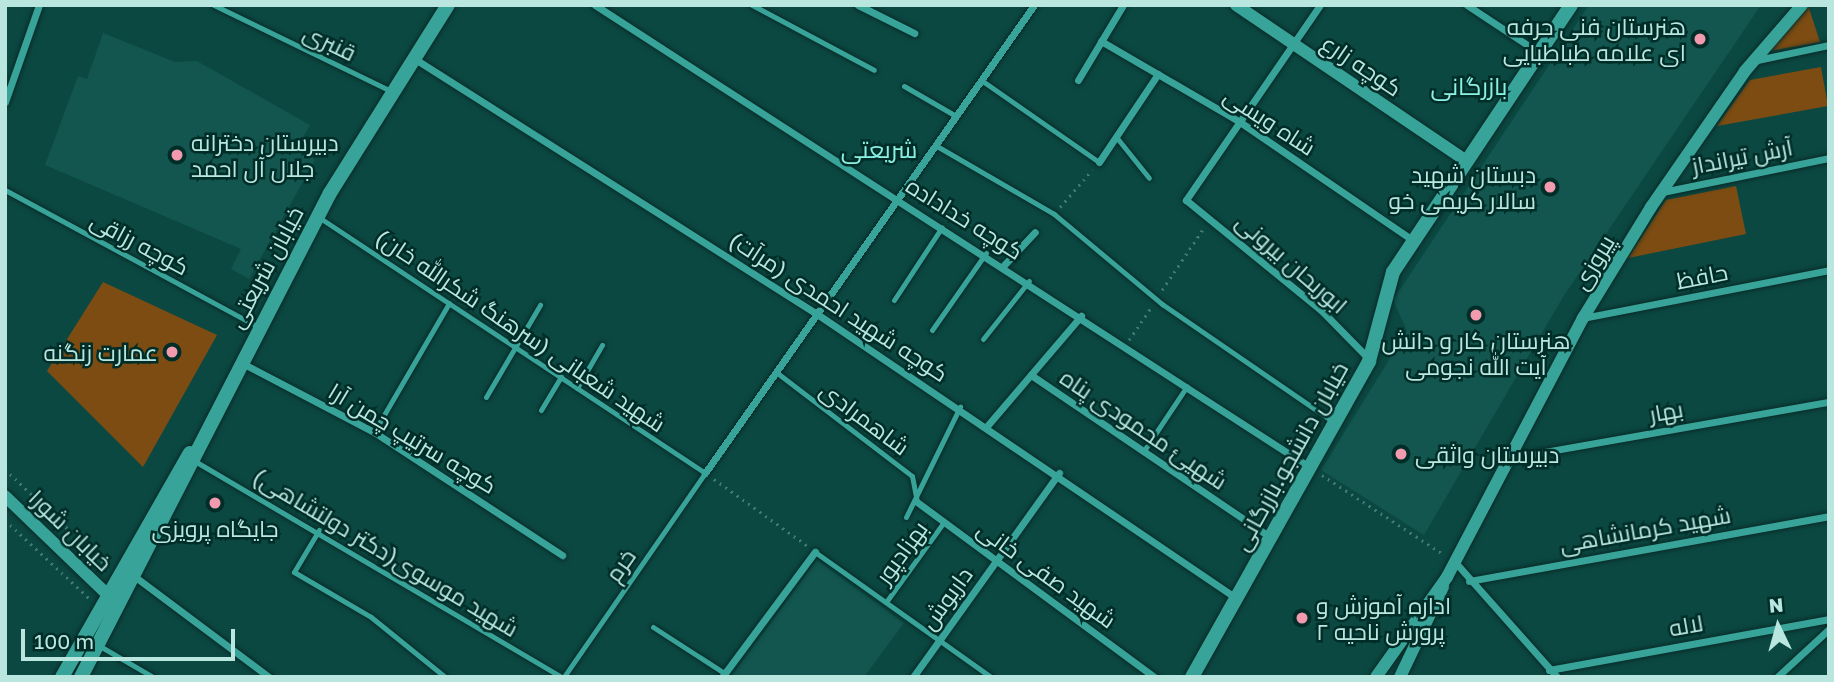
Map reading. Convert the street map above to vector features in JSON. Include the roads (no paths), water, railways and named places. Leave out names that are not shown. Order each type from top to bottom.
[{"type":"main road","name":"خیابان شریعتی","points":[[81,677],[134,576],[239,361],[318,216],[448,5]]},
{"type":"main road","name":"خیابان دانشجو.بازرگانی","points":[[1192,677],[1369,360],[1376,318],[1414,241],[1465,160],[1571,5]]},
{"type":"main road","name":"خیابان شریعتی","points":[[62,677],[117,575],[193,453]]},
{"type":"street","points":[[5,102],[38,5]]},
{"type":"street","name":"کوچه خداداده","points":[[595,5],[986,253],[1311,468]]},
{"type":"street","points":[[858,5],[914,33]]},
{"type":"street","points":[[705,473],[1034,5]]},
{"type":"street","points":[[1078,80],[1123,5]]},
{"type":"street","name":"کوچه زارع","points":[[1236,5],[1465,160]]},
{"type":"street","points":[[1240,122],[1320,5]]},
{"type":"street","points":[[1467,5],[1538,52]]},
{"type":"street","name":"پیروزی","points":[[1447,577],[1583,318],[1662,192],[1754,60],[1802,5]]},
{"type":"street","name":"شاه ویسی","points":[[1101,41],[1240,122],[1414,241]]},
{"type":"street","points":[[1754,60],[1829,45]]},
{"type":"street","name":"کوچه شهید احمدی (مرآت)","points":[[414,59],[960,407],[1236,598]]},
{"type":"street","points":[[1099,162],[1158,74]]},
{"type":"street","name":"ابوریحان بیرونی","points":[[1240,122],[1186,200],[1321,310],[1369,360]]},
{"type":"street","name":"آرش تیرانداز","points":[[1662,192],[1829,158]]},
{"type":"street","points":[[1004,265],[1035,233]]},
{"type":"street","name":"حافظ","points":[[1583,318],[1829,271]]},
{"type":"street","points":[[987,426],[1082,316]]},
{"type":"street","name":"کوچه سرتیپ چمن آرا","points":[[239,361],[374,432],[562,555]]},
{"type":"street","name":"شهیئ محمودی پناه","points":[[1031,376],[1270,538]]},
{"type":"street","name":"بهار","points":[[1510,458],[1829,402]]},
{"type":"street","name":"داریوش","points":[[913,677],[1059,473]]},
{"type":"street","name":"خیابان شورا","points":[[5,496],[103,601]]},
{"type":"street","name":"شهید صفی خانی","points":[[917,502],[1154,677]]},
{"type":"street","name":"شهید کرمانشاهی","points":[[1469,581],[1829,516]]},
{"type":"street","points":[[723,675],[815,552]]},
{"type":"street","points":[[1455,562],[1469,581],[1557,677]]},
{"type":"street","points":[[134,576],[270,677]]},
{"type":"street","points":[[1376,677],[1447,577]]},
{"type":"street","points":[[1400,677],[1434,616],[1447,577]]},
{"type":"street","name":"لاله","points":[[1549,670],[1829,619]]},
{"type":"street","points":[[1777,677],[1829,629]]},
{"type":"lane","name":"قنبری","points":[[214,5],[393,92]]},
{"type":"lane","points":[[752,5],[874,71]]},
{"type":"lane","points":[[771,13],[775,5]]},
{"type":"lane","points":[[981,80],[1099,162]]},
{"type":"lane","points":[[904,86],[956,116]]},
{"type":"lane","points":[[1116,138],[1149,178]]},
{"type":"lane","points":[[935,145],[1054,214],[1156,299],[1336,423]]},
{"type":"lane","name":"کوچه رزاقی","points":[[5,190],[258,327]]},
{"type":"lane","name":"شهید شعبانی (سرهنگ شکرالله خان)","points":[[318,216],[705,473]]},
{"type":"lane","points":[[894,300],[943,226]]},
{"type":"lane","points":[[932,330],[986,253]]},
{"type":"lane","points":[[983,339],[1029,281]]},
{"type":"lane","points":[[374,432],[449,303]]},
{"type":"lane","points":[[486,397],[540,305]]},
{"type":"lane","points":[[577,388],[602,345]]},
{"type":"lane","name":"شاهمرادی","points":[[776,372],[912,476],[917,502]]},
{"type":"lane","points":[[541,410],[561,377]]},
{"type":"lane","points":[[1143,452],[1187,386]]},
{"type":"lane","points":[[906,517],[917,502],[960,407]]},
{"type":"lane","name":"شهید موسوی(دکتر دولتشاهی)","points":[[193,453],[563,677]]},
{"type":"lane","name":"خرم","points":[[563,677],[705,473]]},
{"type":"lane","name":"بهزادپور","points":[[886,602],[944,522]]},
{"type":"lane","points":[[319,530],[294,572],[371,617],[437,674],[445,677]]},
{"type":"lane","points":[[815,552],[991,677]]},
{"type":"lane","points":[[653,627],[723,675]]},
{"type":"lane","points":[[98,645],[153,677]]},
{"type":"place","name":"هنرستان فنی حرفه ای علامه طباطبایی","points":[[1700,39]]},
{"type":"place","name":"دبیرستان دخترانه جلال آل احمد","points":[[177,155]]},
{"type":"place","name":"دبستان شهید سالار کریمی خو","points":[[1550,187]]},
{"type":"place","name":"هنرستان کار و دانش آیت الله نجومی","points":[[1476,315]]},
{"type":"place","name":"عمارت زنگنه","points":[[172,352]]},
{"type":"place","name":"دبیرستان واثقی","points":[[1401,454]]},
{"type":"place","name":"جایگاه پرویزی","points":[[215,503]]},
{"type":"place","name":"اداره آموزش و پرورش ناحیه ۲","points":[[1302,618]]},
{"type":"district","name":"بازرگانی","points":[[1469,86]]},
{"type":"district","name":"شریعتی","points":[[879,149]]}]
